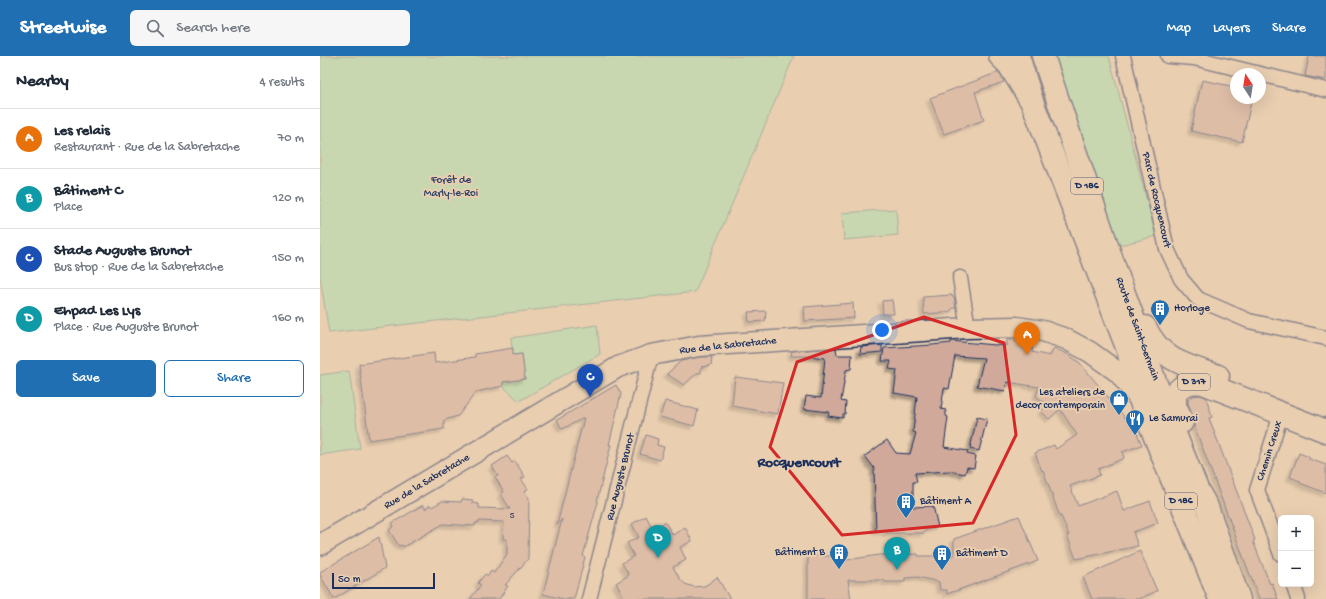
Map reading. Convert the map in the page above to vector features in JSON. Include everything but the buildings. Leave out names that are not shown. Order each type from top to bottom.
[{"type":"main road","points":[[1000,56],[1009,65],[1032,104]]},
{"type":"main road","points":[[1018,56],[1032,104]]},
{"type":"main road","name":"Route de Saint-Germain","points":[[1043,56],[1111,258],[1163,404],[1198,489],[1207,506],[1240,599]]},
{"type":"main road","name":"Route de Saint-Germain","points":[[1032,104],[1128,350],[1141,402],[1220,599]]},
{"type":"main road","name":"D 186","points":[[1132,315],[1140,318],[1149,336],[1158,348],[1174,360],[1326,416]]},
{"type":"main road","name":"D 317","points":[[1207,506],[1207,486],[1175,406],[1175,394],[1186,384],[1194,382],[1202,383],[1326,431]]},
{"type":"street","name":"Parc de Rocquencourt","points":[[1123,56],[1167,249],[1181,279],[1198,299],[1249,321],[1326,338]]},
{"type":"street","points":[[1168,56],[1194,58],[1326,90]]},
{"type":"street","points":[[960,278],[968,328]]},
{"type":"street","name":"Rue de la Sabretache","points":[[320,545],[612,370],[652,355],[699,346],[968,328],[1017,327],[1043,331],[1066,339],[1090,352],[1119,373],[1141,402]]},
{"type":"street","name":"Rue Auguste Brunot","points":[[589,599],[652,355]]},
{"type":"street","name":"Chemin Creux","points":[[1280,551],[1257,490],[1281,414]]},
{"type":"street","points":[[1293,587],[1298,599]]},
{"type":"highlighted area","points":[[924,317],[1004,343],[1016,435],[973,523],[842,535],[770,447],[797,362]]},
{"type":"green space","name":"Forêt de Marly-le-Roi","points":[[320,56],[794,56],[695,292],[329,333],[320,277]]},
{"type":"green space","points":[[1056,56],[1109,56],[1156,236],[1112,247],[1067,102]]},
{"type":"green space","points":[[896,209],[898,235],[844,240],[842,213]]},
{"type":"green space","points":[[597,325],[600,354],[519,401],[503,386],[503,382],[525,379],[522,354],[513,355],[511,338]]},
{"type":"green space","points":[[349,371],[360,449],[320,455],[320,375]]},
{"type":"place","name":"Horloge","points":[[1160,326]]},
{"type":"place","name":"Les relais","points":[[1027,355]]},
{"type":"place","name":"Stade Auguste Brunot","points":[[590,397]]},
{"type":"place","name":"Les ateliers de decor contemporain","points":[[1119,416]]},
{"type":"place","name":"Le Samurai","points":[[1135,436]]},
{"type":"place","name":"Bâtiment A","points":[[906,519]]},
{"type":"place","name":"Ehpad Les Lys","points":[[658,558]]},
{"type":"place","name":"Bâtiment B","points":[[839,570]]},
{"type":"place","name":"Bâtiment C","points":[[897,570]]},
{"type":"place","name":"Bâtiment D","points":[[942,571]]},
{"type":"district","name":"Rocquencourt","points":[[799,463]]}]
